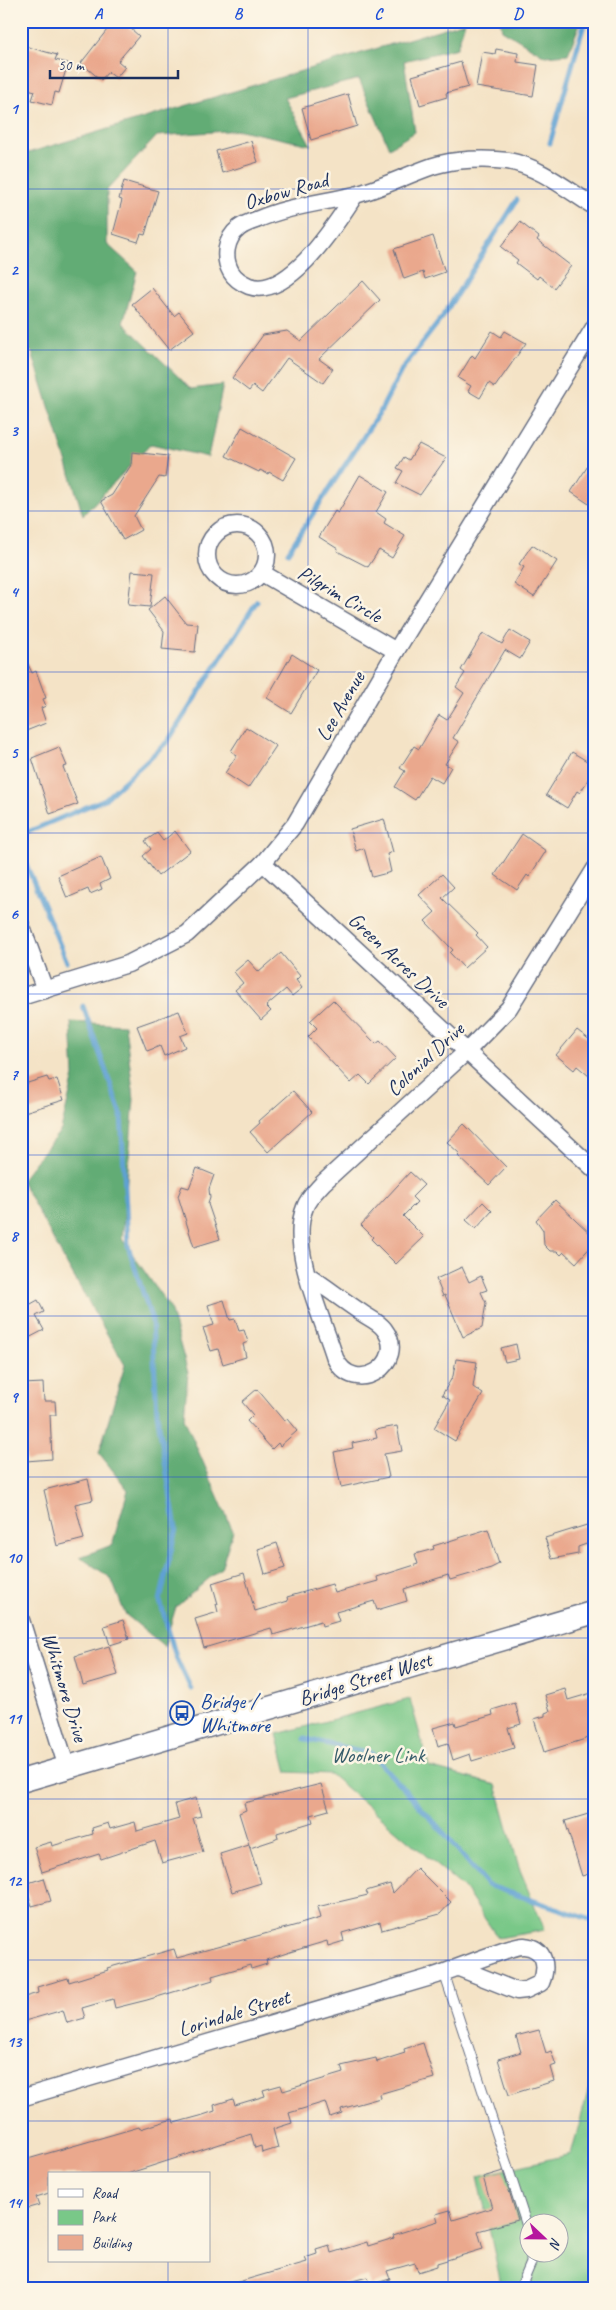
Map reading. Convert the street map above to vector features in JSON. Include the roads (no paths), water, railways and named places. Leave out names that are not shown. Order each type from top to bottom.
[{"type":"main road","name":"Bridge Street West","points":[[21,1782],[595,1612]]},
{"type":"street","name":"Oxbow Road","points":[[356,195],[320,246],[301,265],[281,280],[265,287],[253,287],[244,284],[232,273],[227,264],[227,246],[239,228],[268,214],[356,195],[435,166],[480,160],[509,161],[529,167],[595,207]]},
{"type":"street","name":"Lee Avenue","points":[[21,997],[128,964],[187,934],[262,863],[295,824],[396,651],[595,326]]},
{"type":"street","name":"Pilgrim Circle","points":[[262,573],[396,651]]},
{"type":"street","name":"Green Acres Drive","points":[[262,863],[595,1170]]},
{"type":"street","name":"Colonial Drive","points":[[309,1276],[384,1329],[391,1347],[387,1362],[380,1370],[360,1377],[350,1374],[341,1367],[335,1358],[309,1276],[300,1235],[305,1207],[313,1195],[466,1052],[508,1008],[595,869]]},
{"type":"street","points":[[21,925],[45,990]]},
{"type":"street","name":"Whitmore Drive","points":[[21,1620],[67,1768]]},
{"type":"street","name":"Lorindale Street","points":[[21,2098],[452,1970],[521,1946],[537,1951],[543,1957],[545,1966],[541,1983],[534,1988],[517,1991],[452,1970]]},
{"type":"lane","points":[[452,1970],[523,2212]]},
{"type":"lane","points":[[520,2289],[531,2262]]},
{"type":"waterway","points":[[550,143],[585,21]]},
{"type":"waterway","points":[[288,552],[381,410],[402,369],[441,319],[517,200]]},
{"type":"waterway","points":[[21,835],[105,799],[168,741],[257,601]]},
{"type":"waterway","points":[[21,852],[67,962]]},
{"type":"waterway","points":[[83,1006],[121,1114],[128,1246],[152,1321],[157,1413],[176,1529],[160,1601],[176,1657],[191,1689]]},
{"type":"waterway","points":[[305,1739],[371,1753],[443,1832],[487,1885],[595,1921]]},
{"type":"place","name":"Bridge / Whitmore","points":[[182,1713]]},
{"type":"park label","name":"Woolner Link","points":[[378,1755]]}]
